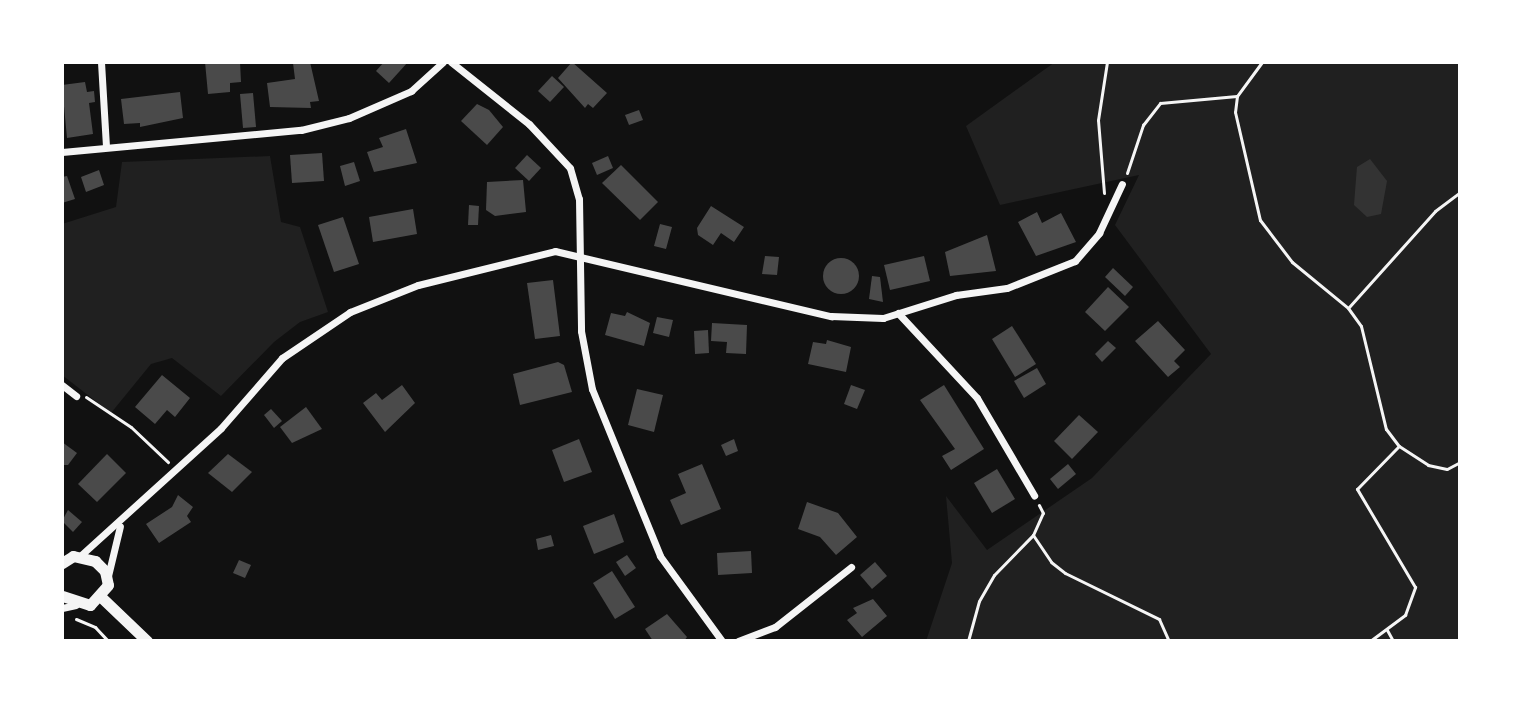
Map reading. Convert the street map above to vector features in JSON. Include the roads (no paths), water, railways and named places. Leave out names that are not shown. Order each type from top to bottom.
[{"type":"main road","points":[[62,563],[80,556],[99,564],[108,578],[101,597]]},
{"type":"main road","points":[[62,596],[76,605],[101,597]]},
{"type":"main road","points":[[101,597],[147,641]]},
{"type":"street","points":[[101,62],[106,147]]},
{"type":"street","points":[[62,152],[312,128],[411,91],[443,62]]},
{"type":"street","points":[[451,62],[529,124],[570,168],[579,199],[584,257],[581,331],[592,389],[660,556],[722,641]]},
{"type":"street","points":[[80,556],[120,524],[173,467],[221,428],[282,358],[350,312],[418,285],[526,255],[555,251],[831,316],[883,318],[1051,273],[1075,261],[1099,233],[1104,216],[1122,184]]},
{"type":"street","points":[[898,313],[977,398],[1034,495]]},
{"type":"street","points":[[62,385],[76,396]]},
{"type":"street","points":[[108,578],[120,524]]},
{"type":"street","points":[[738,641],[775,627],[851,567]]},
{"type":"street","points":[[62,608],[76,605]]}]
